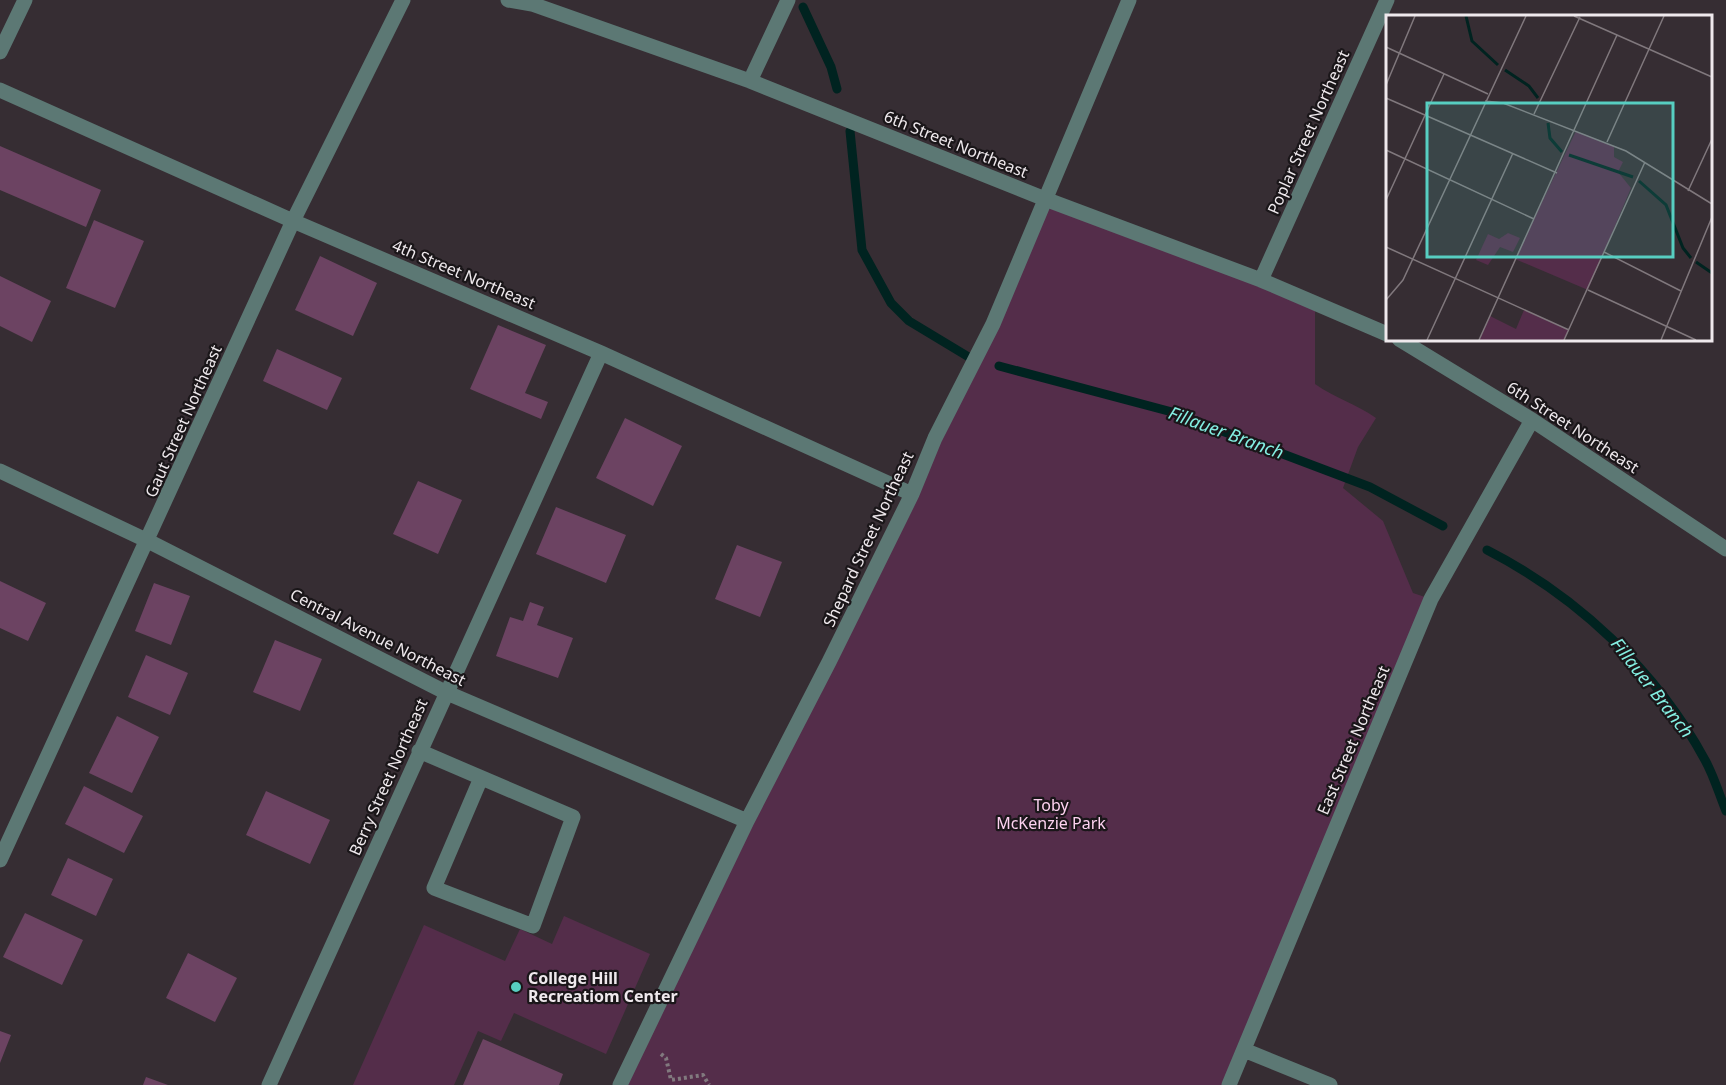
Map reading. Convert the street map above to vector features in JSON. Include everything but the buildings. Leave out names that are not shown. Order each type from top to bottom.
[{"type":"street","points":[[0,52],[25,0]]},
{"type":"street","name":"Gaut Street Northeast","points":[[0,860],[293,221],[403,0]]},
{"type":"street","name":"6th Street Northeast","points":[[508,0],[532,4],[750,81],[1045,199],[1262,280],[1386,334]]},
{"type":"street","points":[[750,81],[788,0]]},
{"type":"street","name":"Shepard Street Northeast","points":[[620,1085],[747,821],[912,494],[934,438],[993,324],[1129,0]]},
{"type":"street","name":"Poplar Street Northeast","points":[[1262,280],[1387,0]]},
{"type":"street","name":"4th Street Northeast","points":[[0,90],[293,221],[601,353],[912,494]]},
{"type":"street","name":"6th Street Northeast","points":[[1401,340],[1532,420],[1726,549]]},
{"type":"street","name":"Berry Street Northeast","points":[[269,1085],[601,353]]},
{"type":"street","name":"East Street Northeast","points":[[1229,1085],[1431,599],[1532,420]]},
{"type":"street","name":"Central Avenue Northeast","points":[[0,471],[148,541],[446,692],[747,821]]},
{"type":"street","points":[[419,751],[573,817],[533,926],[434,888],[481,778]]},
{"type":"street","points":[[1244,1050],[1330,1085]]},
{"type":"path","points":[[641,1040],[666,1058],[671,1080],[703,1075],[709,1085]]},
{"type":"green space","name":"Toby McKenzie Park","points":[[1045,199],[1315,302],[1315,384],[1376,418],[1358,447],[1343,488],[1383,521],[1413,593],[1431,599],[1229,1085],[621,1085],[912,494]]},
{"type":"green space","name":"College Hill Recreatiom Center","points":[[564,916],[650,954],[606,1054],[514,1013],[501,1041],[478,1031],[454,1085],[353,1085],[424,925],[505,961],[520,929],[552,944]]},
{"type":"waterway","name":"Fillauer Branch","points":[[803,7],[831,67],[837,89]]},
{"type":"waterway","name":"Fillauer Branch","points":[[850,131],[862,250],[891,303],[909,321],[972,359]]},
{"type":"waterway","name":"Fillauer Branch","points":[[999,366],[1172,412],[1370,487],[1443,526]]},
{"type":"waterway","name":"Fillauer Branch","points":[[1487,550],[1520,569],[1583,613],[1639,667],[1686,727],[1708,766],[1726,811]]},
{"type":"place","name":"College Hill Recreatiom Center","points":[[516,987]]}]
